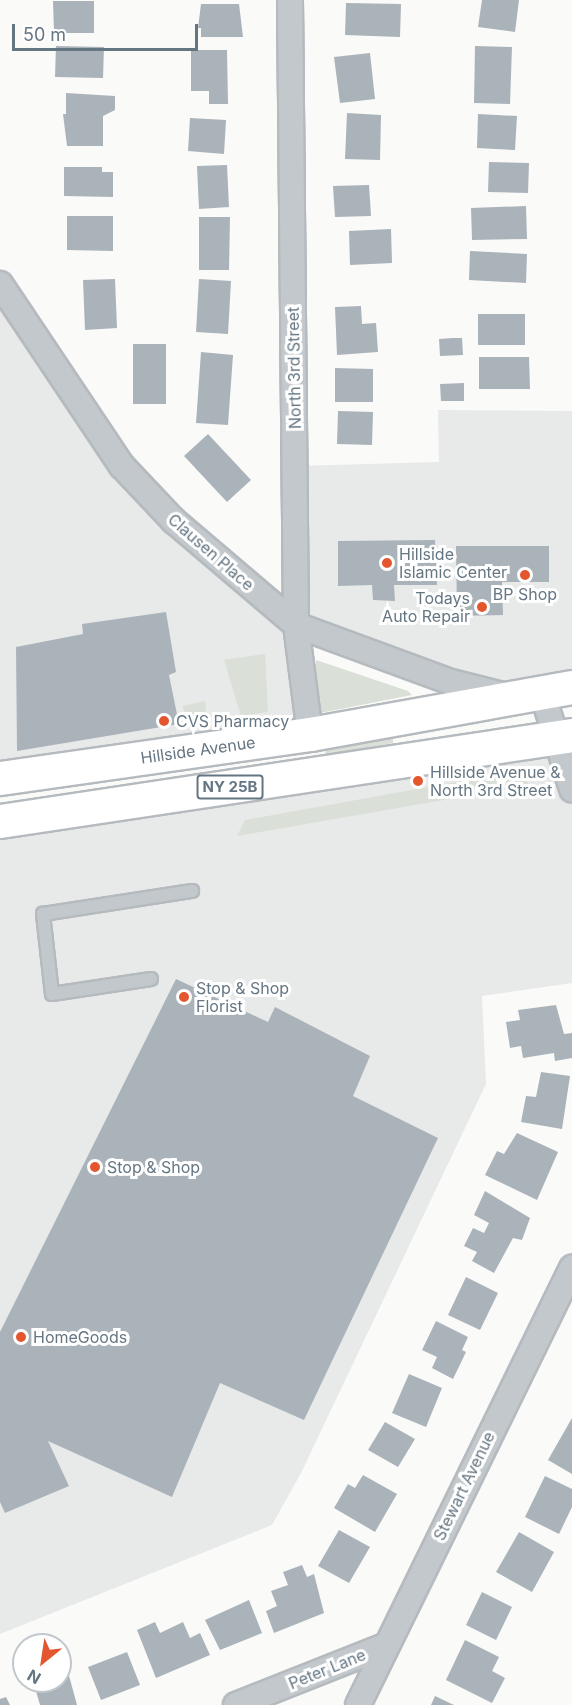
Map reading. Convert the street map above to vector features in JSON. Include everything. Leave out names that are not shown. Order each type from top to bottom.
[{"type":"main road","name":"Hillside Avenue","points":[[0,778],[310,734],[543,692]]},
{"type":"main road","name":"NY 25B","points":[[0,821],[564,736]]},
{"type":"street","name":"North 3rd Street","points":[[290,0],[296,625],[310,734]]},
{"type":"street","name":"Clausen Place","points":[[0,284],[122,466],[174,521],[296,625],[465,687],[543,692]]},
{"type":"street","points":[[543,692],[564,736],[572,789]]},
{"type":"street","name":"Stewart Avenue","points":[[358,1705],[572,1268]]},
{"type":"street","name":"Peter Lane","points":[[236,1705],[385,1646]]},
{"type":"lane","points":[[150,979],[52,994],[43,914],[192,891]]},
{"type":"shaded area","points":[[0,284],[122,466],[295,624],[295,466],[439,462],[438,410],[572,411],[572,687],[515,697],[296,625],[310,734],[0,778]]},
{"type":"shaded area","points":[[265,654],[268,712],[241,716],[224,660]]},
{"type":"shaded area","points":[[316,660],[408,691],[412,695],[320,713],[313,704]]},
{"type":"shaded area","points":[[205,701],[207,724],[187,727],[183,706]]},
{"type":"shaded area","points":[[572,735],[572,983],[482,996],[486,1084],[301,1473],[272,1525],[0,1634],[0,821]]},
{"type":"shaded area","points":[[393,737],[393,743],[326,756],[325,749]]},
{"type":"shaded area","points":[[517,771],[530,785],[237,836],[245,820]]},
{"type":"building","points":[[482,0],[519,0],[515,32],[478,27]]},
{"type":"building","points":[[53,1],[94,1],[94,33],[54,33]]},
{"type":"building","points":[[346,3],[401,4],[400,37],[345,35]]},
{"type":"building","points":[[201,4],[239,4],[243,37],[201,37],[201,28],[198,28]]},
{"type":"building","points":[[56,46],[104,47],[103,78],[55,77]]},
{"type":"building","points":[[475,46],[512,47],[510,104],[474,103]]},
{"type":"building","points":[[191,50],[227,50],[228,104],[209,104],[209,91],[191,91]]},
{"type":"building","points":[[370,53],[375,99],[340,103],[334,57]]},
{"type":"building","points":[[66,93],[115,96],[115,110],[103,116],[103,146],[67,146],[63,114],[66,114]]},
{"type":"building","points":[[347,113],[381,115],[380,160],[345,159]]},
{"type":"building","points":[[478,114],[517,116],[515,150],[477,148]]},
{"type":"building","points":[[190,118],[226,120],[224,154],[188,151]]},
{"type":"building","points":[[489,162],[529,163],[528,193],[488,192]]},
{"type":"building","points":[[227,165],[229,207],[199,209],[197,166]]},
{"type":"building","points":[[64,167],[102,167],[102,172],[113,172],[113,197],[64,196]]},
{"type":"building","points":[[369,185],[371,216],[335,217],[333,186]]},
{"type":"building","points":[[526,206],[527,239],[472,240],[471,208]]},
{"type":"building","points":[[67,216],[113,216],[113,251],[67,250]]},
{"type":"building","points":[[199,217],[230,217],[229,270],[199,270]]},
{"type":"building","points":[[391,229],[392,263],[350,265],[349,231]]},
{"type":"building","points":[[470,251],[527,254],[526,283],[469,280]]},
{"type":"building","points":[[115,279],[117,328],[85,330],[83,280]]},
{"type":"building","points":[[199,279],[231,281],[228,334],[196,332]]},
{"type":"building","points":[[361,306],[362,324],[376,323],[378,352],[337,355],[335,307]]},
{"type":"building","points":[[478,314],[525,314],[525,345],[478,345]]},
{"type":"building","points":[[462,338],[463,355],[440,356],[439,339]]},
{"type":"building","points":[[133,344],[166,344],[166,404],[133,404]]},
{"type":"building","points":[[201,352],[233,355],[228,425],[196,423]]},
{"type":"building","points":[[479,357],[529,357],[530,389],[479,389]]},
{"type":"building","points":[[335,368],[373,369],[373,402],[335,402]]},
{"type":"building","points":[[464,383],[464,401],[441,401],[440,384]]},
{"type":"building","points":[[338,411],[373,412],[372,445],[337,444]]},
{"type":"building","points":[[208,434],[251,480],[227,502],[184,456]]},
{"type":"building","name":"Hillside Islamic Center","points":[[435,540],[437,585],[394,585],[395,601],[373,600],[372,585],[338,586],[338,541]]},
{"type":"building","points":[[456,546],[549,546],[549,582],[502,582],[503,615],[457,616]]},
{"type":"building","points":[[166,612],[176,672],[169,675],[179,724],[17,751],[16,647],[83,634],[82,624]]},
{"type":"building","points":[[176,979],[268,1022],[275,1007],[370,1056],[353,1096],[438,1138],[304,1420],[220,1383],[172,1497],[48,1441],[69,1486],[5,1513],[0,1502],[0,1332]]},
{"type":"building","points":[[556,1005],[564,1034],[572,1033],[572,1058],[555,1061],[554,1053],[523,1058],[521,1046],[510,1048],[506,1022],[520,1020],[518,1010]]},
{"type":"building","points":[[541,1072],[570,1076],[562,1129],[521,1122],[526,1096],[536,1097]]},
{"type":"building","points":[[517,1133],[558,1152],[537,1200],[485,1175],[497,1151],[504,1154]]},
{"type":"building","points":[[485,1191],[530,1218],[522,1240],[513,1238],[494,1273],[472,1261],[477,1252],[464,1246],[473,1228],[484,1233],[489,1223],[474,1215]]},
{"type":"building","points":[[466,1277],[498,1293],[480,1330],[448,1315]]},
{"type":"building","points":[[436,1321],[468,1337],[462,1350],[466,1352],[453,1379],[432,1368],[437,1357],[422,1350]]},
{"type":"building","points":[[409,1374],[442,1388],[426,1427],[392,1413]]},
{"type":"building","points":[[572,1418],[572,1474],[548,1460]]},
{"type":"building","points":[[385,1422],[415,1439],[398,1467],[368,1450]]},
{"type":"building","points":[[363,1475],[397,1494],[375,1532],[334,1508],[348,1484],[355,1488]]},
{"type":"building","points":[[545,1476],[572,1489],[572,1507],[559,1534],[525,1517]]},
{"type":"building","points":[[339,1530],[370,1547],[349,1583],[318,1566]]},
{"type":"building","points":[[519,1532],[554,1552],[532,1592],[496,1572]]},
{"type":"building","points":[[302,1565],[307,1577],[314,1574],[324,1613],[274,1633],[266,1611],[277,1606],[271,1591],[288,1585],[283,1572]]},
{"type":"building","points":[[482,1592],[512,1607],[496,1640],[466,1625]]},
{"type":"building","points":[[249,1600],[262,1633],[220,1650],[205,1620]]},
{"type":"building","points":[[155,1622],[160,1633],[183,1622],[190,1638],[200,1633],[210,1655],[156,1678],[137,1630]]},
{"type":"building","points":[[465,1640],[499,1657],[492,1671],[505,1678],[492,1703],[446,1680]]},
{"type":"building","points":[[127,1652],[140,1685],[101,1700],[88,1667]]},
{"type":"building","points":[[72,1687],[77,1705],[40,1705],[36,1693],[72,1693]]},
{"type":"building","points":[[435,1696],[454,1705],[431,1705]]},
{"type":"building","points":[[6,1697],[10,1705],[0,1705],[0,1699]]},
{"type":"place","name":"Hillside Islamic Center","points":[[387,563]]},
{"type":"place","name":"BP Shop","points":[[525,575]]},
{"type":"place","name":"Todays Auto Repair","points":[[482,607]]},
{"type":"place","name":"CVS Pharmacy","points":[[164,721]]},
{"type":"place","name":"Hillside Avenue & North 3rd Street","points":[[418,781]]},
{"type":"place","name":"Stop & Shop Florist","points":[[184,997]]},
{"type":"place","name":"Stop & Shop","points":[[95,1167]]},
{"type":"place","name":"HomeGoods","points":[[21,1337]]}]
